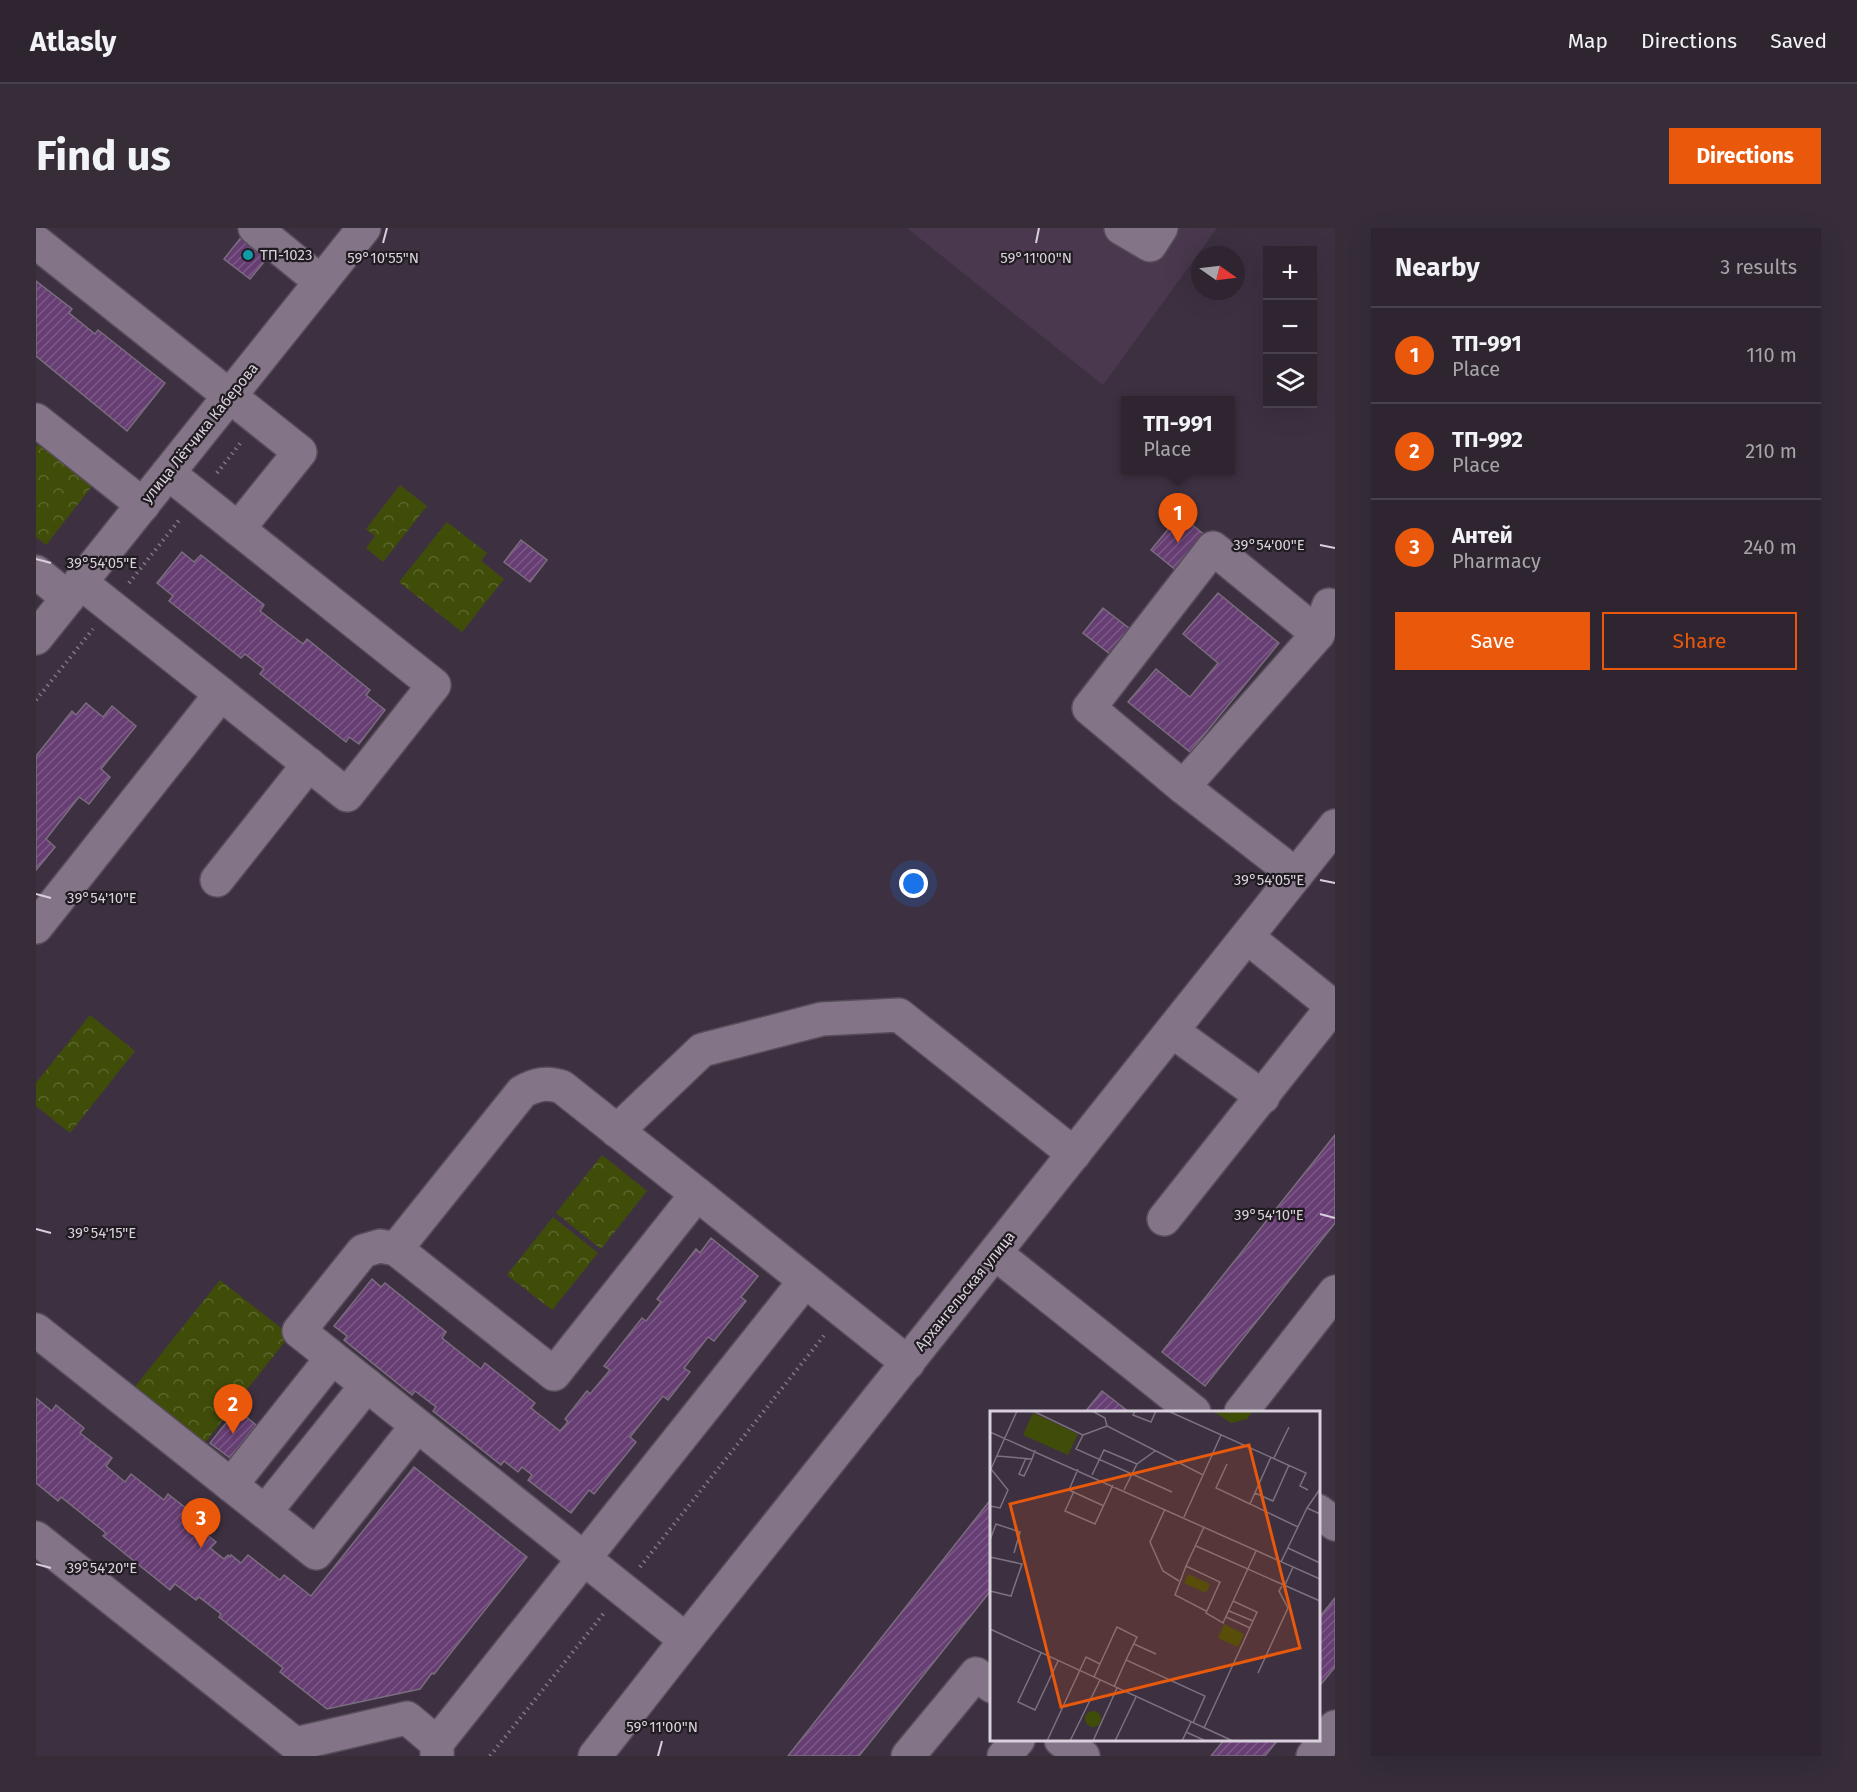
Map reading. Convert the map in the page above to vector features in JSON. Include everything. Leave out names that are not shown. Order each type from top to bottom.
[{"type":"street","points":[[255,228],[321,282]]},
{"type":"street","name":"улица Лётчика Каберова","points":[[36,638],[364,228]]},
{"type":"street","points":[[1121,228],[1150,245],[1161,228]]},
{"type":"street","points":[[36,242],[300,452],[238,529]]},
{"type":"street","points":[[36,420],[142,505]]},
{"type":"street","points":[[36,572],[111,606],[348,795],[434,685],[168,473]]},
{"type":"street","points":[[1183,787],[1327,622],[1213,548],[1089,708],[1183,787],[1296,875]]},
{"type":"street","points":[[36,927],[221,694]]},
{"type":"street","points":[[217,880],[309,764]]},
{"type":"street","name":"Архангельская улица","points":[[595,1756],[1335,826]]},
{"type":"street","points":[[1164,1219],[1334,1007],[1247,937]]},
{"type":"street","points":[[617,1131],[702,1050],[822,1019],[899,1016],[1074,1154]]},
{"type":"street","points":[[1172,1031],[1263,1097]]},
{"type":"street","points":[[396,1249],[522,1092],[543,1083],[562,1087],[908,1363]]},
{"type":"street","points":[[686,1640],[299,1331],[363,1251],[380,1246],[396,1249],[554,1374],[697,1194]]},
{"type":"street","points":[[995,1253],[1192,1411]]},
{"type":"street","points":[[36,1538],[295,1744],[407,1718],[437,1750],[584,1559],[805,1281]]},
{"type":"street","points":[[1243,1411],[1335,1292]]},
{"type":"street","points":[[36,1330],[316,1553],[417,1426]]},
{"type":"street","points":[[231,1485],[332,1358]]},
{"type":"street","points":[[265,1512],[367,1385]]},
{"type":"street","points":[[1320,1513],[1335,1524]]},
{"type":"street","points":[[908,1756],[986,1672]]},
{"type":"street","points":[[1313,1756],[1335,1727]]},
{"type":"street","points":[[1004,1756],[1017,1741]]},
{"type":"street","points":[[1062,1741],[1083,1756]]},
{"type":"path","points":[[36,700],[259,420]]},
{"type":"path","points":[[490,1756],[843,1311]]},
{"type":"shaded area","points":[[907,228],[1217,228],[1204,246],[1191,246],[1191,264],[1103,385]]},
{"type":"green space","points":[[42,439],[96,481],[46,545],[36,537],[36,447]]},
{"type":"green space","points":[[400,485],[427,506],[383,562],[366,548],[375,536],[366,529]]},
{"type":"green space","points":[[447,522],[487,553],[481,561],[504,579],[462,632],[399,582]]},
{"type":"green space","points":[[90,1015],[135,1051],[70,1133],[36,1106],[36,1083]]},
{"type":"green space","points":[[602,1155],[647,1191],[601,1249],[556,1213]]},
{"type":"green space","points":[[553,1217],[598,1253],[552,1310],[507,1275]]},
{"type":"green space","points":[[220,1280],[290,1335],[204,1444],[134,1388]]},
{"type":"building","name":"ТП-1023","points":[[247,230],[273,251],[250,279],[224,259]]},
{"type":"building","points":[[36,281],[72,309],[69,313],[95,334],[98,330],[165,383],[127,431],[36,356]]},
{"type":"building","points":[[1180,515],[1206,536],[1177,571],[1151,550]]},
{"type":"building","points":[[521,540],[547,560],[530,582],[504,562]]},
{"type":"building","points":[[182,552],[194,562],[201,555],[264,605],[260,611],[303,644],[307,639],[370,690],[366,695],[385,710],[359,744],[349,737],[346,742],[260,674],[264,669],[245,654],[241,658],[169,601],[173,596],[157,583]]},
{"type":"building","points":[[1218,593],[1279,643],[1190,752],[1128,702],[1156,669],[1190,697],[1218,663],[1183,634]]},
{"type":"building","points":[[1103,608],[1130,629],[1110,654],[1083,633]]},
{"type":"building","points":[[86,703],[103,717],[112,706],[136,726],[101,769],[110,777],[89,804],[79,797],[46,839],[55,847],[36,870],[36,756],[72,711],[76,715]]},
{"type":"building","points":[[1335,1135],[1335,1223],[1205,1386],[1162,1352]]},
{"type":"building","points":[[711,1238],[758,1276],[741,1297],[746,1301],[714,1341],[708,1337],[684,1368],[690,1372],[668,1400],[663,1396],[630,1437],[636,1442],[594,1494],[589,1490],[571,1513],[528,1480],[532,1475],[522,1467],[518,1472],[504,1461],[501,1465],[433,1411],[436,1407],[415,1391],[412,1395],[344,1340],[347,1336],[334,1326],[372,1279],[381,1287],[385,1283],[446,1332],[442,1338],[481,1369],[485,1363],[535,1403],[531,1408],[560,1431],[568,1422],[565,1419],[587,1391],[590,1394],[610,1370],[604,1366],[642,1318],[646,1321],[661,1302],[657,1299],[696,1249],[700,1253]]},
{"type":"building","points":[[1102,1391],[1128,1411],[1086,1411]]},
{"type":"building","points":[[36,1398],[52,1411],[56,1405],[84,1428],[80,1433],[112,1458],[106,1466],[125,1482],[131,1474],[164,1500],[168,1494],[196,1516],[191,1522],[216,1542],[210,1548],[224,1559],[231,1555],[241,1563],[248,1555],[280,1580],[284,1575],[311,1596],[414,1467],[527,1557],[420,1689],[327,1709],[280,1672],[283,1668],[219,1617],[221,1614],[199,1597],[196,1600],[175,1584],[170,1590],[103,1536],[106,1533],[61,1497],[58,1501],[36,1483]]},
{"type":"building","points":[[237,1409],[256,1425],[230,1458],[210,1443]]},
{"type":"building","points":[[990,1501],[990,1592],[859,1756],[788,1756]]},
{"type":"building","points":[[1335,1598],[1335,1667],[1320,1686],[1320,1617]]},
{"type":"building","points":[[1223,1741],[1277,1741],[1265,1756],[1211,1756]]},
{"type":"place","name":"ТП-1023","points":[[248,255]]},
{"type":"place","name":"ТП-991","points":[[1178,543]]},
{"type":"place","name":"ТП-992","points":[[233,1434]]},
{"type":"place","name":"Антей","points":[[201,1548]]}]
